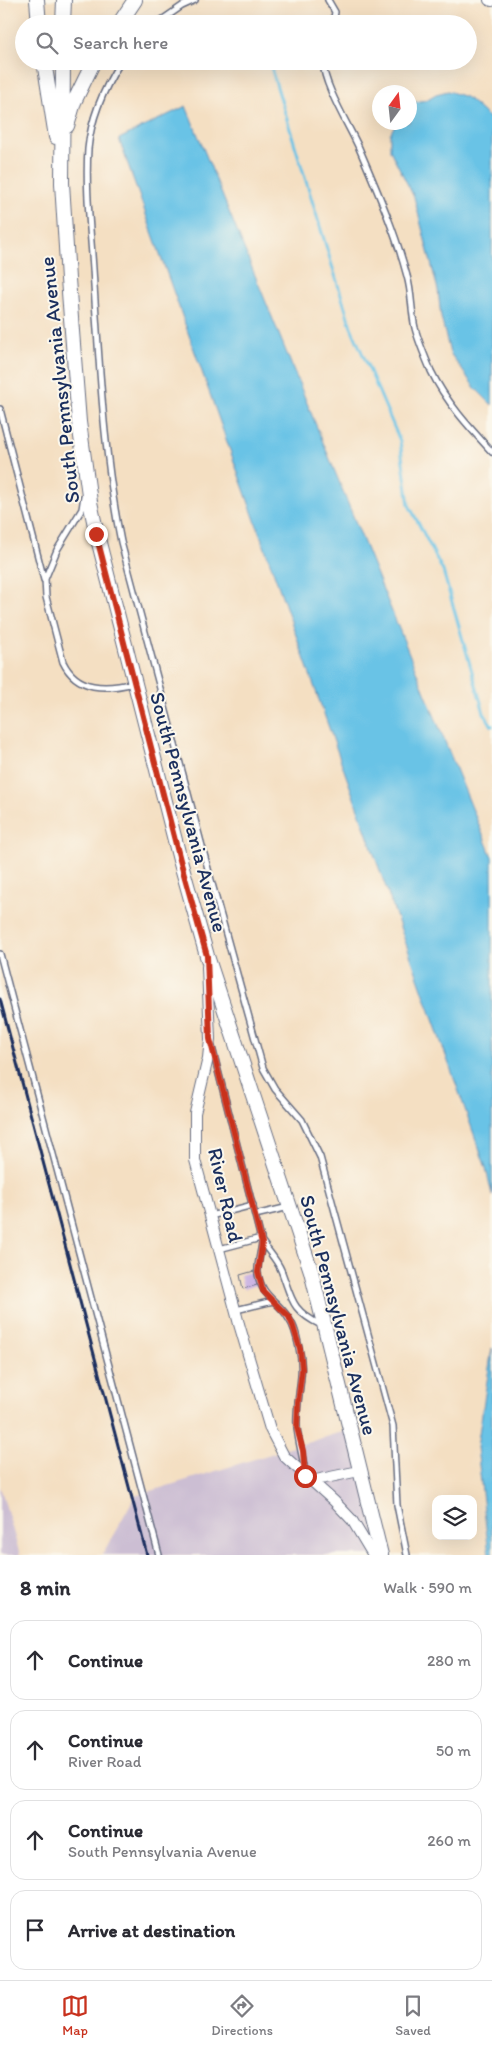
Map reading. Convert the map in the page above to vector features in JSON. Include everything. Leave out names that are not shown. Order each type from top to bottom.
[{"type":"street","points":[[37,0],[38,15]]},
{"type":"street","points":[[64,0],[64,15]]},
{"type":"street","points":[[125,15],[135,0]]},
{"type":"street","points":[[45,70],[62,182]]},
{"type":"street","name":"South Pennsylvania Avenue","points":[[63,70],[62,182],[68,279],[79,422],[96,534],[207,956],[229,1028],[304,1248],[381,1555]]},
{"type":"street","points":[[62,157],[68,122],[74,102],[90,70]]},
{"type":"street","name":"River Road","points":[[207,956],[210,1039],[208,1058],[195,1113],[194,1134],[195,1160],[209,1216],[270,1428],[284,1456],[352,1520],[373,1555]]},
{"type":"street","points":[[308,1478],[359,1471]]},
{"type":"lane","points":[[169,15],[195,0]]},
{"type":"lane","points":[[328,0],[335,12],[334,15]]},
{"type":"lane","points":[[116,70],[100,99],[88,148],[88,183],[96,321],[107,461],[113,502],[121,542],[263,1068],[276,1088],[302,1120],[320,1157],[392,1426],[397,1505],[408,1555]]},
{"type":"lane","points":[[325,70],[325,76],[348,123],[400,248],[408,279],[415,328],[428,364],[443,392],[458,414],[492,452]]},
{"type":"lane","points":[[0,409],[45,586],[46,597],[67,670],[79,681],[99,688],[115,688],[134,683]]},
{"type":"lane","points":[[45,586],[53,558],[82,508],[85,491],[85,471]]},
{"type":"lane","points":[[0,954],[159,1555]]},
{"type":"lane","points":[[210,1039],[262,1240],[280,1268],[291,1300],[307,1318],[324,1326]]},
{"type":"lane","points":[[209,1216],[252,1205]]},
{"type":"lane","points":[[255,1216],[290,1206]]},
{"type":"lane","points":[[219,1249],[262,1240]]},
{"type":"lane","points":[[262,1240],[258,1272],[263,1291],[289,1317],[300,1349],[302,1369],[297,1428],[308,1478]]},
{"type":"lane","points":[[236,1310],[273,1301]]},
{"type":"shaded area","points":[[351,1429],[393,1555],[102,1555],[135,1496]]},
{"type":"shaded area","points":[[0,1486],[20,1555],[0,1555]]},
{"type":"water","points":[[448,91],[466,97],[492,120],[492,405],[475,388],[450,353],[441,317],[438,290],[414,197],[390,150],[390,134],[392,130],[417,130],[417,102],[426,100],[436,94]]},
{"type":"water","points":[[186,106],[492,857],[492,1195],[486,1168],[119,139]]},
{"type":"water","points":[[492,1348],[492,1555],[489,1555],[477,1447]]},
{"type":"building","points":[[254,1271],[257,1285],[243,1289],[240,1275]]},
{"type":"waterway","points":[[272,70],[351,327],[400,441],[409,505],[443,571],[484,713],[492,726]]},
{"type":"railway","points":[[0,999],[147,1555]]},
{"type":"route","points":[[96,534],[180,860],[207,956],[210,1039],[262,1243],[258,1272],[261,1285],[263,1291],[289,1317],[300,1349],[302,1381],[298,1403],[297,1428],[303,1451],[305,1476]]}]
